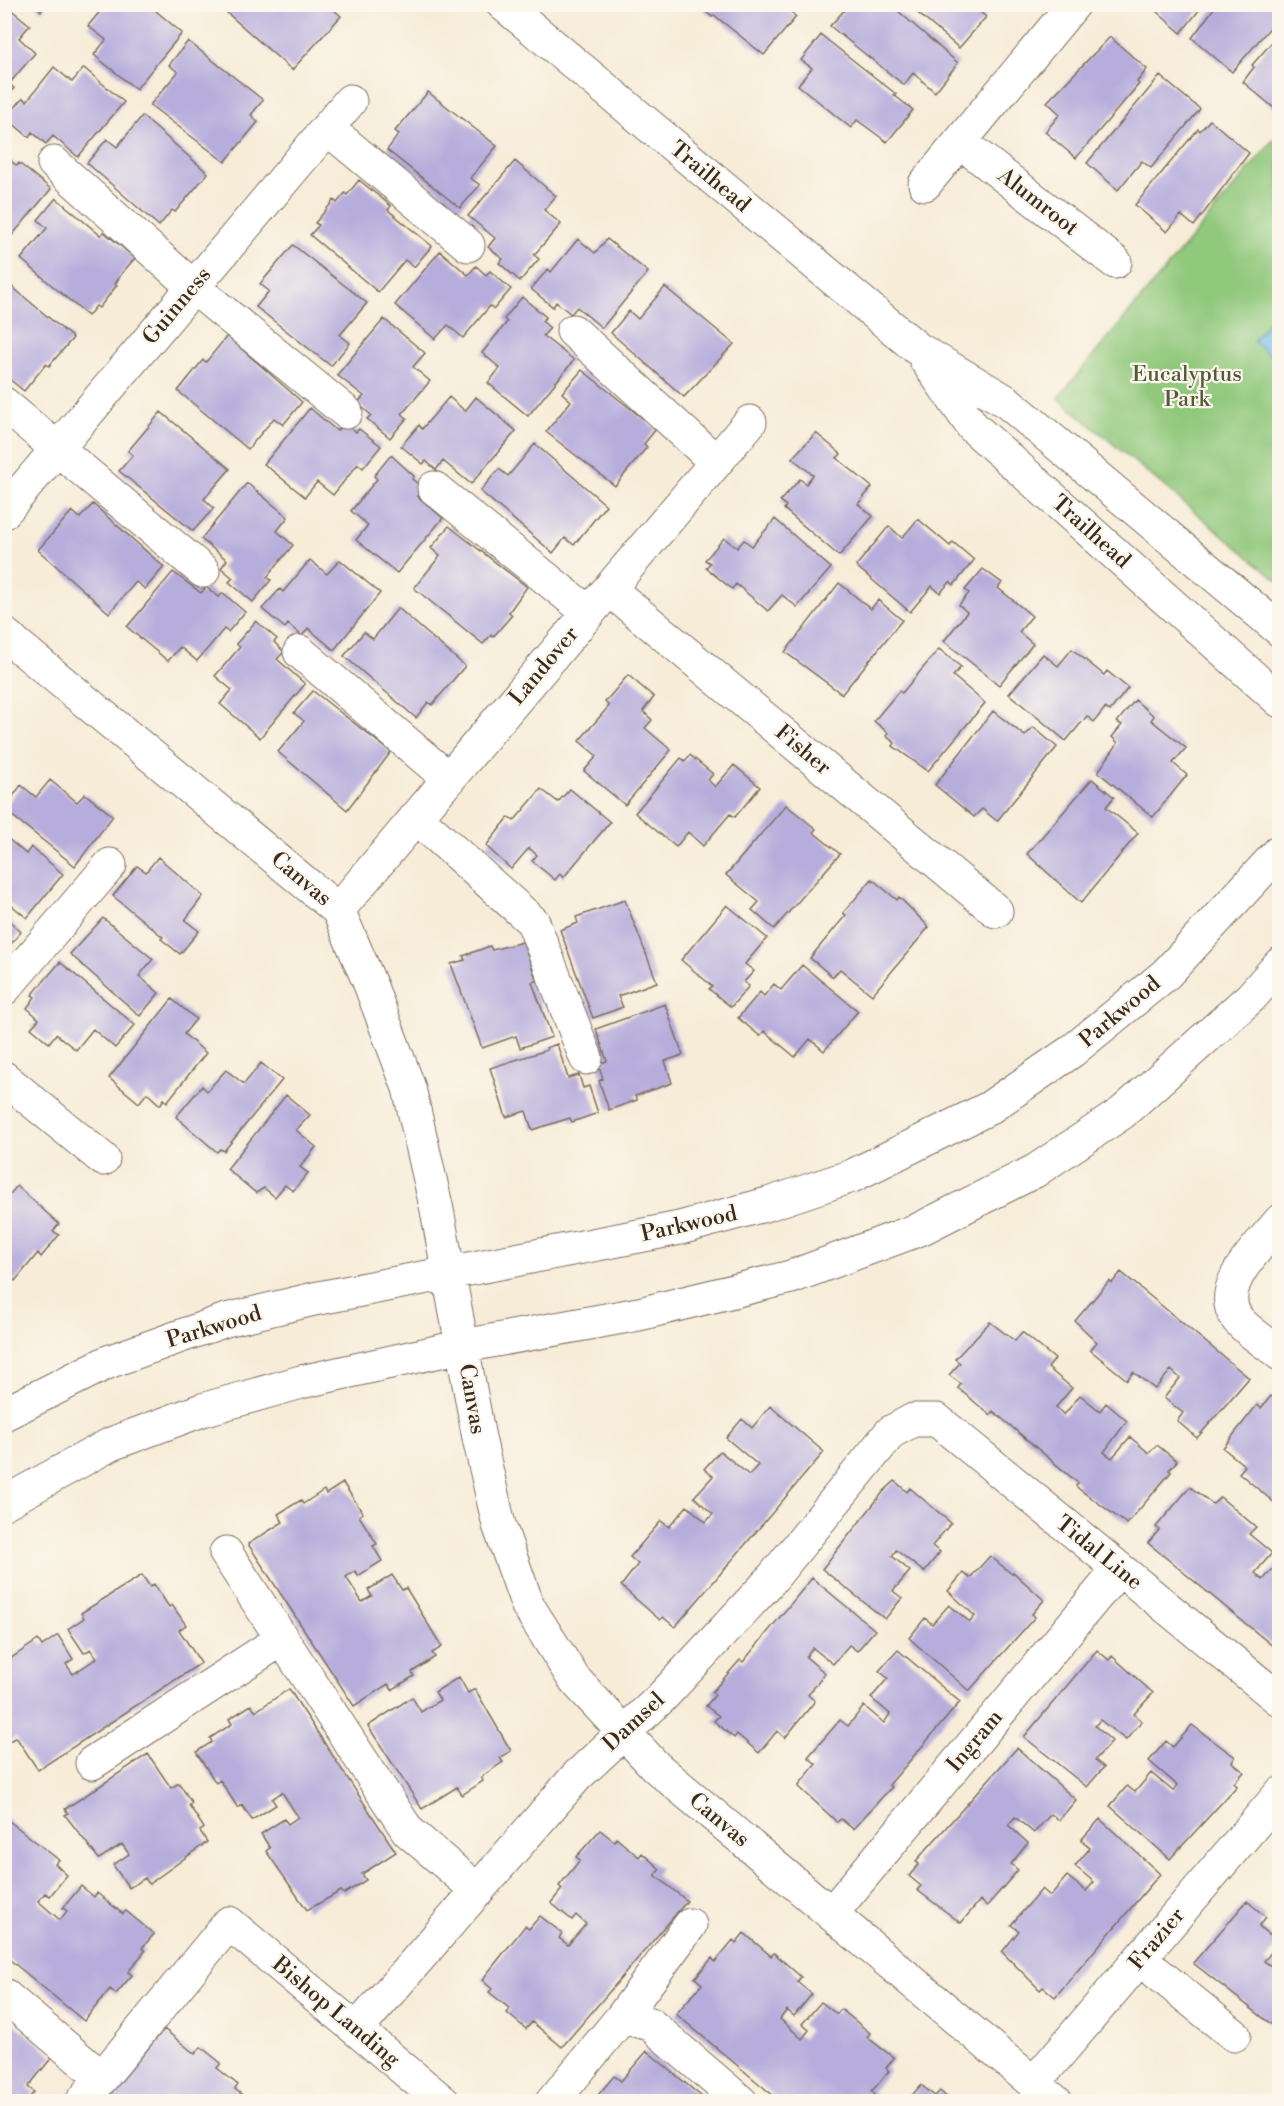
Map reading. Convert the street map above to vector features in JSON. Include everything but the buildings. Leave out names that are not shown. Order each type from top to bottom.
[{"type":"street","name":"Trailhead","points":[[503,4],[918,349],[1007,402],[1280,630]]},
{"type":"street","points":[[925,184],[1074,4]]},
{"type":"street","name":"Guinness","points":[[4,512],[350,101]]},
{"type":"street","points":[[327,128],[468,245]]},
{"type":"street","name":"Alumroot","points":[[960,142],[1115,262]]},
{"type":"street","points":[[54,163],[193,287],[346,412]]},
{"type":"street","points":[[573,331],[716,462]]},
{"type":"street","name":"Trailhead","points":[[918,349],[973,427],[1280,701]]},
{"type":"street","points":[[4,404],[203,571]]},
{"type":"street","name":"Landover","points":[[339,910],[750,422]]},
{"type":"street","name":"Fisher","points":[[434,488],[599,601],[996,911]]},
{"type":"street","name":"Canvas","points":[[4,634],[339,910],[409,1088],[463,1346],[479,1438],[499,1525],[528,1606],[574,1679],[656,1767],[1045,2092]]},
{"type":"street","points":[[300,652],[448,779]]},
{"type":"street","points":[[416,817],[534,922],[586,1058]]},
{"type":"street","name":"Parkwood","points":[[4,1414],[108,1362],[226,1320],[314,1299],[680,1228],[768,1204],[852,1176],[989,1108],[1072,1051],[1166,974],[1280,851]]},
{"type":"street","points":[[4,989],[110,865]]},
{"type":"street","points":[[4,1503],[111,1444],[202,1410],[301,1382],[463,1346],[639,1314],[791,1277],[920,1229],[1035,1171],[1122,1113],[1251,998],[1280,964]]},
{"type":"street","points":[[4,1078],[103,1159]]},
{"type":"street","points":[[1280,1221],[1233,1279],[1231,1302],[1236,1318],[1280,1354]]},
{"type":"street","name":"Damsel","points":[[357,2029],[577,1776],[661,1698],[770,1581],[891,1431],[913,1420]]},
{"type":"street","name":"Tidal Line","points":[[913,1420],[937,1420],[1280,1700]]},
{"type":"street","points":[[226,1553],[408,1831],[478,1891]]},
{"type":"street","name":"Ingram","points":[[831,1914],[1119,1569]]},
{"type":"street","points":[[92,1763],[282,1638]]},
{"type":"street","name":"Frazier","points":[[1045,2092],[1140,1959],[1280,1794]]},
{"type":"street","name":"Bishop Landing","points":[[92,2090],[230,1923],[443,2102]]},
{"type":"street","points":[[552,2102],[622,2017],[690,1925]]},
{"type":"street","points":[[1140,1959],[1234,2035]]},
{"type":"street","points":[[4,1995],[92,2090]]},
{"type":"street","points":[[622,2017],[650,2024],[741,2102]]},
{"type":"green space","name":"Eucalyptus Park","points":[[1279,133],[1279,582],[1058,398]]},
{"type":"water","points":[[1279,309],[1279,363],[1253,341]]}]
